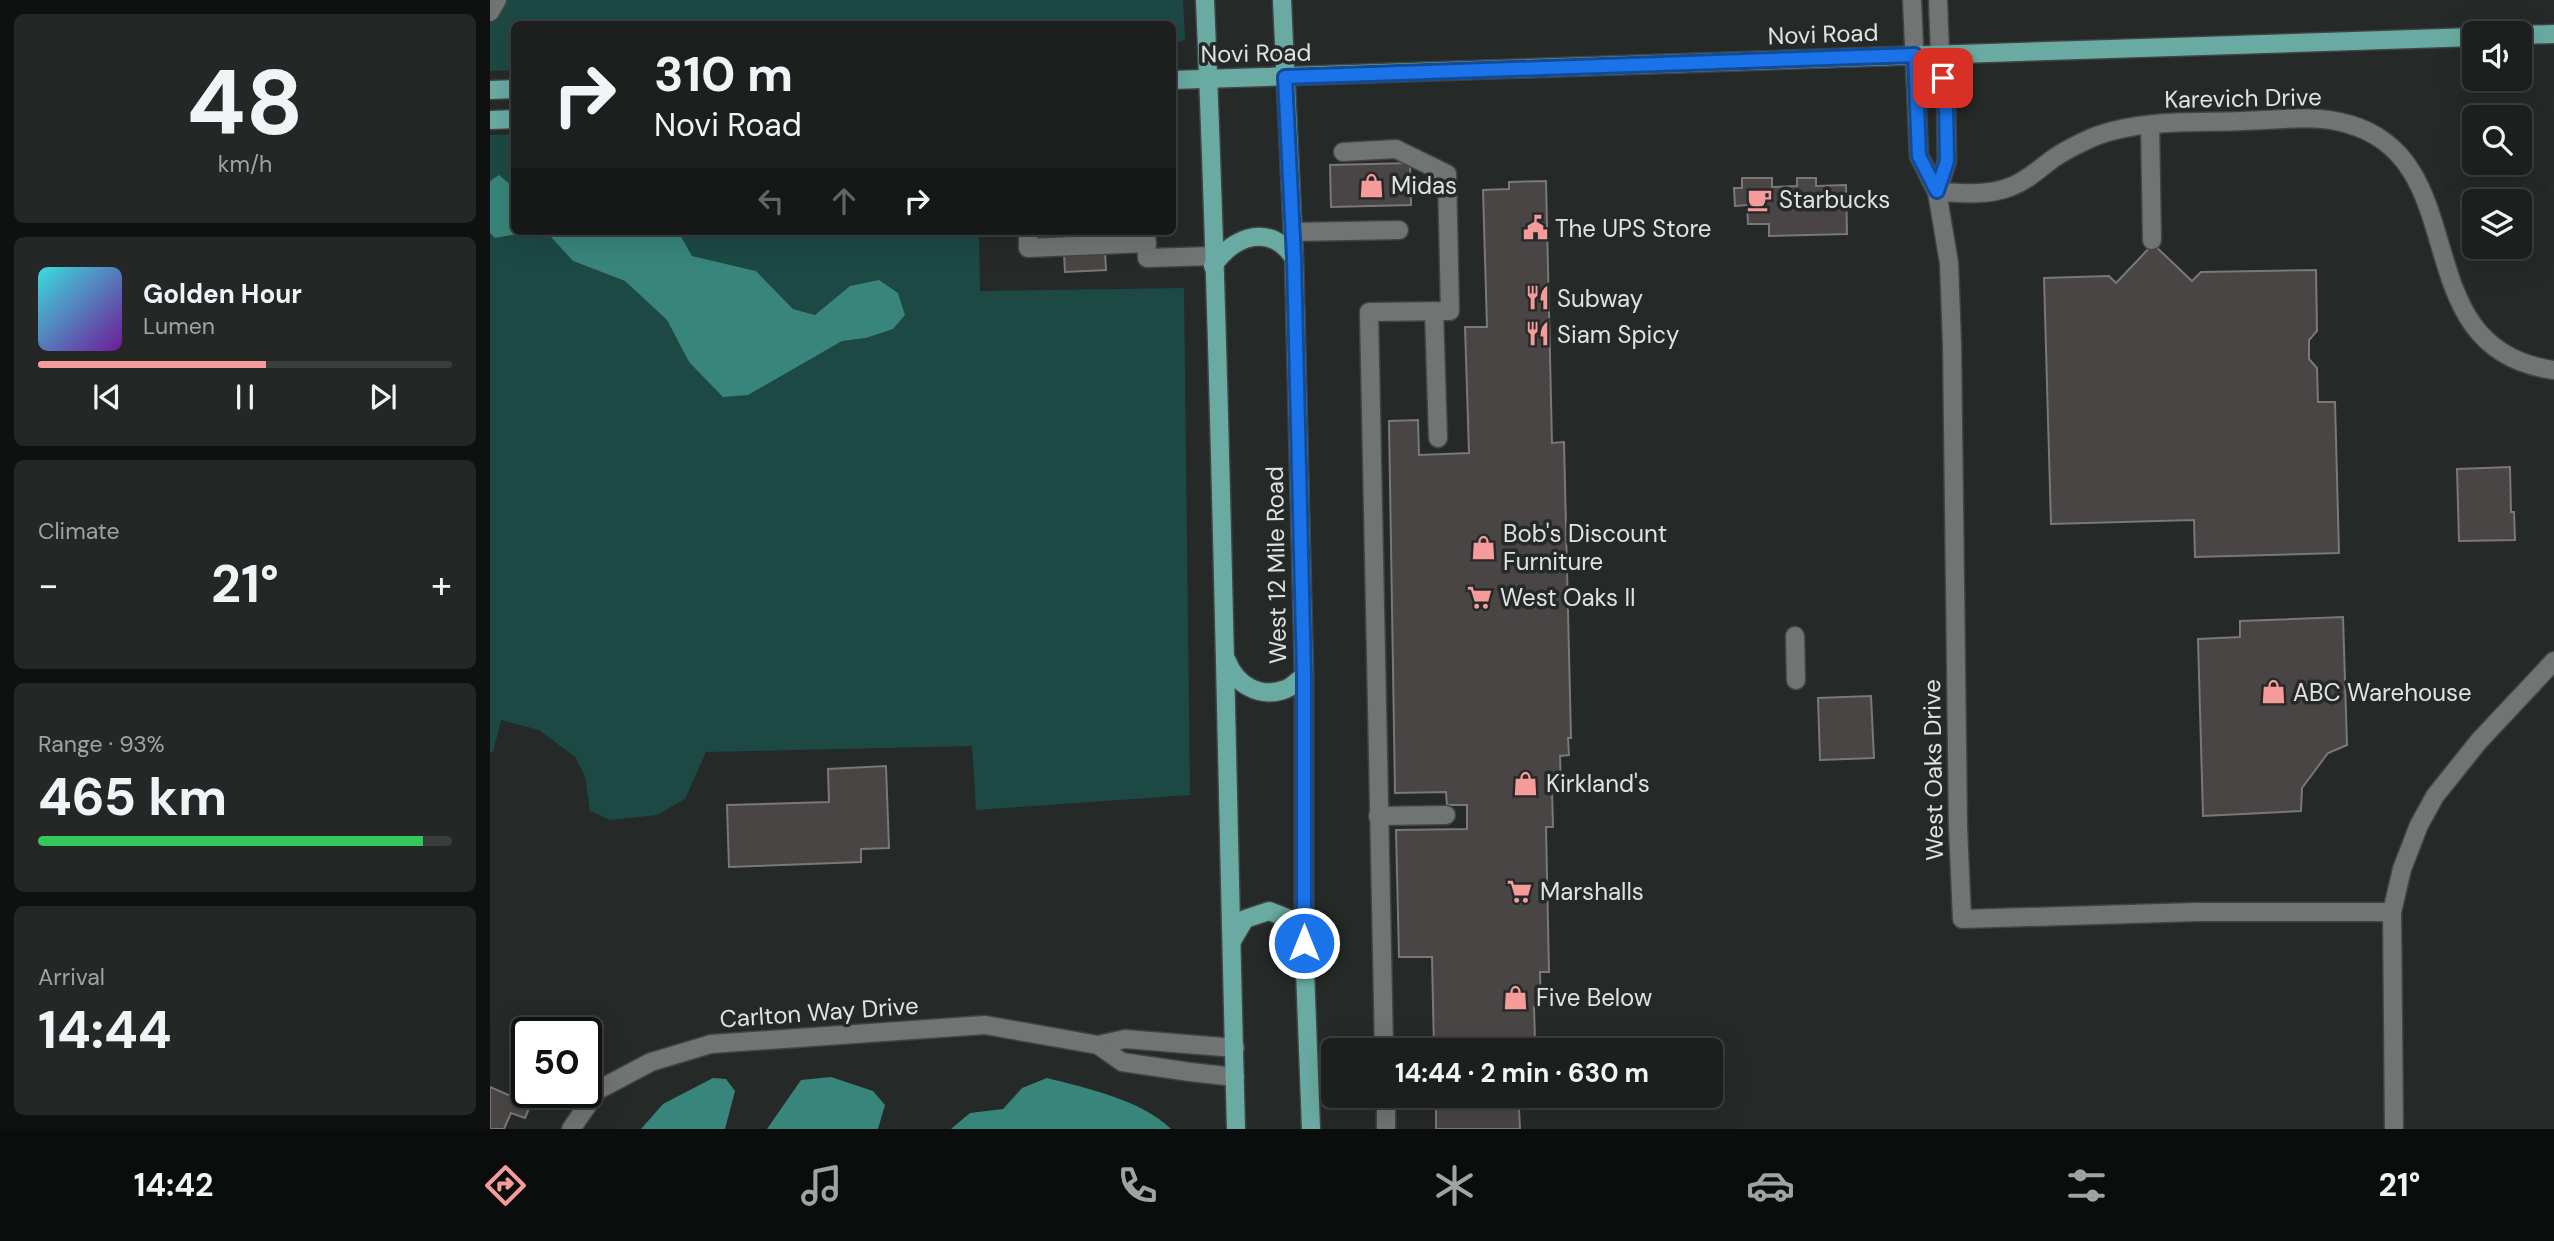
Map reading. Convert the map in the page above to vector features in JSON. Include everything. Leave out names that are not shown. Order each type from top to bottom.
[{"type":"main road","points":[[1205,0],[1212,143],[1236,1129]]},
{"type":"main road","name":"West 12 Mile Road","points":[[1282,0],[1294,258],[1304,676],[1304,943],[1311,1129]]},
{"type":"main road","points":[[2532,35],[2554,34]]},
{"type":"main road","name":"Novi Road","points":[[1176,79],[2462,37]]},
{"type":"main road","points":[[490,90],[511,89]]},
{"type":"main road","points":[[490,120],[511,119]]},
{"type":"main road","points":[[1213,261],[1237,241],[1253,237],[1270,239],[1286,246],[1294,258]]},
{"type":"main road","points":[[1225,654],[1232,674],[1247,688],[1257,691],[1267,693],[1288,689],[1304,676]]},
{"type":"main road","points":[[1232,941],[1245,919],[1269,911],[1292,920],[1304,943]]},
{"type":"street","points":[[490,12],[497,0]]},
{"type":"street","name":"West Oaks Drive","points":[[1912,0],[1919,156],[1937,191],[1949,264],[1962,919],[2196,912],[2392,912]]},
{"type":"street","name":"West Oaks Drive","points":[[1937,191],[1947,161],[1946,101],[1940,55],[1938,0]]},
{"type":"street","name":"Karevich Drive","points":[[1937,191],[1978,194],[2008,188],[2076,145],[2118,130],[2150,125],[2313,119],[2348,124],[2377,136],[2401,155],[2416,175],[2454,291],[2470,321],[2493,348],[2524,363],[2554,370]]},
{"type":"street","points":[[2150,125],[2152,240]]},
{"type":"street","points":[[1343,152],[1396,149],[1447,174],[1450,311],[1369,312],[1384,1038]]},
{"type":"street","points":[[1293,232],[1399,230]]},
{"type":"street","points":[[1028,235],[1028,248],[1147,237],[1147,258],[1213,261]]},
{"type":"street","points":[[1434,311],[1438,438]]},
{"type":"street","points":[[1795,636],[1796,680]]},
{"type":"street","points":[[2395,1129],[2392,912],[2402,869],[2419,825],[2435,796],[2479,741],[2554,661]]},
{"type":"street","points":[[1378,816],[1446,815]]},
{"type":"street","name":"Carlton Way Drive","points":[[571,1129],[598,1090],[651,1062],[711,1044],[985,1025],[1098,1045],[1125,1039],[1235,1048]]},
{"type":"street","name":"Carlton Way Drive","points":[[1098,1045],[1122,1062],[1235,1077]]},
{"type":"street","points":[[1386,1108],[1387,1129]]},
{"type":"shaded area","points":[[490,0],[1183,0],[1185,40],[1176,43],[1176,21],[511,21],[511,70],[490,71]]},
{"type":"shaded area","points":[[511,134],[511,186],[499,176],[490,181],[490,135]]},
{"type":"shaded area","points":[[499,175],[511,185],[512,235],[495,238],[490,233],[490,181]]},
{"type":"shaded area","points":[[490,233],[495,238],[512,235],[552,237],[573,261],[625,281],[667,320],[689,362],[748,394],[842,341],[866,338],[893,329],[905,315],[898,293],[829,306],[815,315],[793,309],[756,271],[692,256],[680,235],[979,235],[980,291],[1184,288],[1190,795],[976,810],[972,746],[706,752],[685,799],[657,815],[610,820],[590,811],[585,776],[575,757],[539,730],[501,720],[493,752],[490,752]]},
{"type":"shaded area","points":[[542,235],[680,235],[692,256],[756,271],[793,309],[815,315],[850,286],[879,280],[898,293],[905,315],[893,329],[866,338],[842,341],[748,395],[723,397],[689,362],[667,320],[625,281],[573,261],[551,237]]},
{"type":"shaded area","points":[[831,1077],[873,1091],[885,1105],[878,1129],[767,1129],[801,1080]]},
{"type":"shaded area","points":[[713,1078],[726,1079],[735,1091],[725,1129],[641,1129],[663,1104]]},
{"type":"shaded area","points":[[1047,1078],[1129,1103],[1145,1110],[1171,1129],[951,1129],[970,1113],[1003,1109],[1022,1088]]},
{"type":"building","name":"Midas","points":[[1410,163],[1411,205],[1331,207],[1330,165]]},
{"type":"building","points":[[1742,178],[1772,178],[1772,187],[1797,186],[1797,178],[1816,178],[1816,186],[1846,185],[1847,234],[1769,236],[1769,224],[1748,224],[1747,205],[1735,206],[1734,188],[1742,188]]},
{"type":"building","name":"West Oaks II","points":[[1546,181],[1552,443],[1564,442],[1571,738],[1568,738],[1569,755],[1560,756],[1561,790],[1552,790],[1553,827],[1546,827],[1549,972],[1540,972],[1541,1007],[1534,1007],[1535,1038],[1434,1038],[1432,957],[1399,957],[1396,830],[1467,829],[1467,805],[1447,805],[1446,792],[1395,793],[1389,421],[1418,420],[1419,455],[1469,453],[1465,327],[1487,327],[1483,190],[1509,189],[1509,182]]},
{"type":"building","points":[[2153,244],[2192,281],[2201,272],[2316,270],[2317,331],[2309,340],[2309,359],[2317,368],[2318,402],[2335,402],[2339,553],[2195,557],[2194,520],[2051,524],[2044,278],[2109,276],[2116,283]]},
{"type":"building","points":[[1105,252],[1106,270],[1065,272],[1064,254]]},
{"type":"building","points":[[2510,467],[2515,540],[2459,541],[2457,469]]},
{"type":"building","name":"ABC Warehouse","points":[[2343,617],[2347,745],[2328,753],[2302,788],[2301,811],[2203,816],[2198,639],[2240,637],[2240,621]]},
{"type":"building","points":[[1871,696],[1874,758],[1820,760],[1818,698]]},
{"type":"building","points":[[886,766],[889,848],[861,849],[861,862],[729,867],[727,805],[829,802],[828,769]]},
{"type":"building","points":[[490,1087],[511,1096],[511,1108],[529,1108],[525,1118],[511,1113],[504,1129],[490,1129]]},
{"type":"building","points":[[1436,1108],[1519,1108],[1520,1129],[1436,1129]]},
{"type":"place","name":"Midas","points":[[1371,185]]},
{"type":"place","name":"Starbucks","points":[[1759,199]]},
{"type":"place","name":"The UPS Store","points":[[1535,228]]},
{"type":"place","name":"Subway","points":[[1537,298]]},
{"type":"place","name":"Siam Spicy","points":[[1537,334]]},
{"type":"place","name":"Bob's Discount Furniture","points":[[1483,547]]},
{"type":"place","name":"West Oaks II","points":[[1480,597]]},
{"type":"place","name":"ABC Warehouse","points":[[2273,692]]},
{"type":"place","name":"Kirkland's","points":[[1526,783]]},
{"type":"place","name":"Marshalls","points":[[1520,891]]},
{"type":"place","name":"Five Below","points":[[1516,997]]},
{"type":"route","points":[[1304,943],[1304,676],[1294,258],[1285,77],[1915,55],[1919,156],[1937,191],[1947,161],[1943,78]]}]
